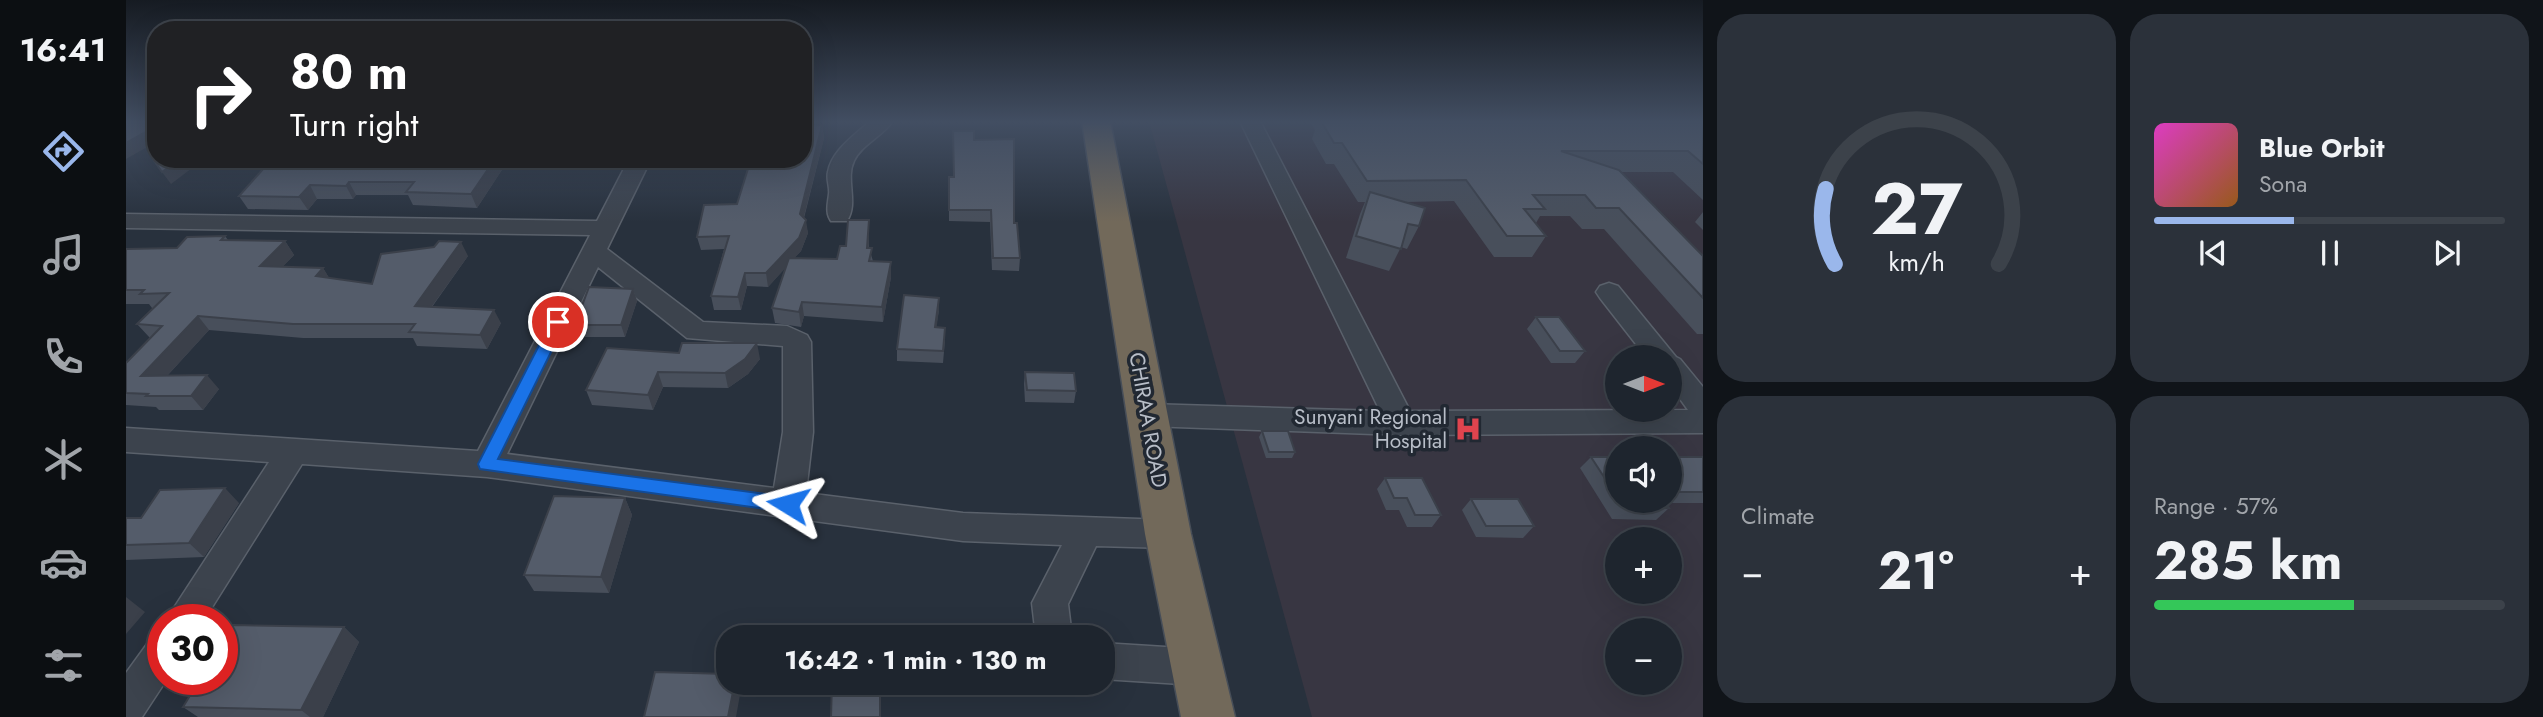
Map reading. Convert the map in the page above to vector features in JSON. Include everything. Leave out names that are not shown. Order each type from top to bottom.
[{"type":"highway","name":"CHIRAA ROAD","points":[[1102,154],[1168,534],[1208,717]]},
{"type":"street","points":[[839,216],[841,187],[838,174],[847,154]]},
{"type":"street","points":[[1267,154],[1402,422]]},
{"type":"street","points":[[486,464],[635,168]]},
{"type":"street","points":[[126,221],[600,240],[680,320],[697,331],[788,336],[797,342],[798,432],[788,504]]},
{"type":"street","points":[[1609,292],[1652,345]]},
{"type":"street","points":[[1682,381],[1703,407]]},
{"type":"street","points":[[1148,415],[1402,422],[1703,421]]},
{"type":"street","points":[[126,440],[486,464],[963,527],[1168,534]]},
{"type":"street","points":[[194,604],[292,453]]},
{"type":"street","points":[[1053,625],[1050,603],[1086,531]]},
{"type":"street","points":[[1115,662],[1197,667]]},
{"type":"street","points":[[126,706],[147,676]]},
{"type":"shaded area","name":"Sunyani Regional Hospital","points":[[1158,154],[1703,154],[1703,717],[1312,717]]},
{"type":"building","points":[[954,154],[1014,154],[1014,223],[1017,223],[1020,258],[993,258],[991,210],[949,210],[949,177],[954,177]]},
{"type":"building","points":[[1350,154],[1572,154],[1619,170],[1703,256],[1703,298],[1619,208],[1596,208],[1585,195],[1533,195],[1545,209],[1524,209],[1546,236],[1507,236],[1466,180],[1367,181]]},
{"type":"building","points":[[1692,154],[1703,154],[1703,164]]},
{"type":"building","points":[[264,168],[489,168],[471,194],[406,192],[414,182],[349,182],[346,186],[310,185],[299,197],[239,196]]},
{"type":"building","points":[[748,168],[811,168],[800,214],[806,220],[799,238],[766,273],[745,273],[738,297],[711,296],[729,236],[697,237],[704,205],[737,204]]},
{"type":"building","points":[[1370,192],[1425,208],[1419,226],[1408,224],[1401,249],[1356,236]]},
{"type":"building","points":[[848,220],[869,220],[867,248],[872,248],[869,261],[891,262],[882,307],[802,302],[799,312],[772,308],[789,258],[837,259],[840,246],[846,246]]},
{"type":"building","points":[[225,236],[221,240],[285,241],[260,266],[323,268],[316,276],[372,284],[381,254],[434,247],[439,241],[461,242],[415,306],[494,310],[480,335],[409,332],[415,324],[293,324],[198,316],[141,376],[207,375],[191,396],[126,393],[126,363],[162,326],[137,324],[169,293],[140,294],[144,290],[126,290],[126,249],[177,248],[187,237]]},
{"type":"building","points":[[589,287],[633,289],[621,325],[575,325]]},
{"type":"building","points":[[904,295],[939,298],[935,327],[945,328],[943,351],[897,349]]},
{"type":"building","points":[[1536,317],[1559,317],[1585,351],[1560,351]]},
{"type":"building","points":[[682,343],[757,343],[745,359],[725,373],[658,372],[648,395],[586,390],[607,348],[679,353]]},
{"type":"building","points":[[1025,372],[1074,373],[1076,391],[1027,390]]},
{"type":"building","points":[[1262,431],[1288,431],[1295,452],[1269,452]]},
{"type":"building","points":[[1591,457],[1605,457],[1605,479]]},
{"type":"building","points":[[1682,457],[1703,457],[1703,492],[1682,492]]},
{"type":"building","points":[[1385,478],[1422,478],[1441,515],[1415,515],[1407,498],[1394,498]]},
{"type":"building","points":[[225,488],[189,543],[126,545],[126,518],[141,518],[160,490]]},
{"type":"building","points":[[554,496],[625,498],[601,577],[524,575]]},
{"type":"building","points":[[1471,499],[1518,499],[1534,526],[1486,526]]},
{"type":"building","points":[[238,625],[344,627],[301,710],[183,707],[190,695],[238,695]]},
{"type":"building","points":[[655,672],[716,674],[716,695],[732,695],[728,717],[644,717]]},
{"type":"building","points":[[832,695],[880,695],[880,717],[831,717]]},
{"type":"place","name":"Sunyani Regional Hospital","points":[[1468,429]]},
{"type":"route","points":[[558,322],[486,464],[788,504]]}]
